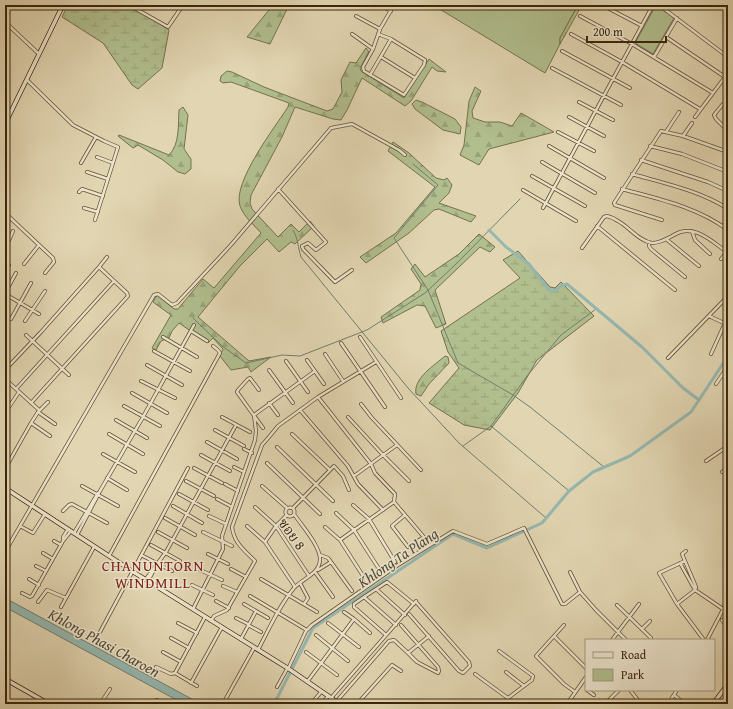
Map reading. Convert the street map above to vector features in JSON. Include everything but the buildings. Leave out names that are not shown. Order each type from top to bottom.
[{"type":"street","points":[[5,124],[63,5]]},
{"type":"street","points":[[129,5],[168,27],[182,5]]},
{"type":"street","points":[[380,5],[391,11]]},
{"type":"street","points":[[378,34],[391,39],[425,60],[424,65],[404,95],[370,75],[363,69],[373,49],[378,34],[380,29],[394,5]]},
{"type":"street","points":[[602,5],[642,26]]},
{"type":"street","points":[[542,208],[653,5]]},
{"type":"street","points":[[659,5],[728,57]]},
{"type":"street","points":[[356,16],[380,29]]},
{"type":"street","points":[[580,16],[632,44],[713,93]]},
{"type":"street","points":[[654,58],[677,18]]},
{"type":"street","points":[[5,22],[39,54]]},
{"type":"street","points":[[352,34],[373,49]]},
{"type":"street","points":[[570,34],[622,62],[700,109]]},
{"type":"street","points":[[666,37],[725,77]]},
{"type":"street","points":[[370,75],[391,39]]},
{"type":"street","points":[[562,51],[630,88]]},
{"type":"street","points":[[381,58],[415,78]]},
{"type":"street","points":[[552,68],[621,105]]},
{"type":"street","points":[[695,116],[728,73]]},
{"type":"street","points":[[27,80],[71,124],[118,147],[96,220]]},
{"type":"street","points":[[579,102],[613,120]]},
{"type":"street","points":[[728,107],[723,104],[714,115],[728,131]]},
{"type":"street","points":[[666,132],[679,112]]},
{"type":"street","points":[[569,117],[604,136]]},
{"type":"street","points":[[683,136],[692,123]]},
{"type":"street","points":[[5,552],[154,295],[158,294],[172,305],[177,303],[230,246],[332,127],[352,124],[399,150],[405,155]]},
{"type":"street","points":[[662,220],[615,205],[614,201],[661,131],[683,136],[728,152]]},
{"type":"street","points":[[558,132],[594,151]]},
{"type":"street","points":[[81,163],[96,137]]},
{"type":"street","points":[[549,146],[604,178]]},
{"type":"street","points":[[650,146],[682,154],[728,172]]},
{"type":"street","points":[[97,157],[113,163]]},
{"type":"street","points":[[641,160],[708,182],[728,191]]},
{"type":"street","points":[[542,162],[595,193]]},
{"type":"street","points":[[87,172],[108,179]]},
{"type":"street","points":[[632,174],[695,194],[718,203],[728,209]]},
{"type":"street","points":[[532,176],[585,206]]},
{"type":"street","points":[[79,192],[82,189],[103,196]]},
{"type":"street","points":[[278,189],[326,242],[316,250],[308,243],[302,246],[303,249],[335,282],[352,270]]},
{"type":"street","points":[[622,189],[669,202],[698,213],[713,219],[728,230]]},
{"type":"street","points":[[523,190],[546,202],[576,221]]},
{"type":"street","points":[[84,208],[98,212]]},
{"type":"street","points":[[5,213],[54,260],[45,273]]},
{"type":"street","points":[[582,248],[604,217],[607,216],[618,221],[646,241],[653,243],[666,239],[677,232],[684,230],[692,231],[706,237],[727,251],[721,259]]},
{"type":"street","points":[[723,226],[728,220]]},
{"type":"street","points":[[597,226],[675,290]]},
{"type":"street","points":[[6,246],[13,231]]},
{"type":"street","points":[[692,231],[695,240],[710,254]]},
{"type":"street","points":[[5,234],[10,238]]},
{"type":"street","points":[[666,239],[699,266]]},
{"type":"street","points":[[650,242],[649,246],[651,249],[685,277]]},
{"type":"street","points":[[24,264],[39,245]]},
{"type":"street","points":[[5,370],[33,341],[107,257]]},
{"type":"street","points":[[5,262],[9,265]]},
{"type":"street","points":[[31,404],[128,296],[99,267]]},
{"type":"street","points":[[16,273],[5,294],[39,314]]},
{"type":"street","points":[[16,389],[114,281]]},
{"type":"street","points":[[11,319],[32,283]]},
{"type":"street","points":[[25,321],[45,291]]},
{"type":"street","points":[[668,358],[728,296]]},
{"type":"street","points":[[709,316],[727,324],[711,354]]},
{"type":"street","points":[[22,593],[31,597],[63,541],[88,512],[194,325]]},
{"type":"street","points":[[190,331],[206,341]]},
{"type":"street","points":[[26,335],[69,375]]},
{"type":"street","points":[[163,337],[197,356]]},
{"type":"street","points":[[360,337],[401,398]]},
{"type":"street","points":[[341,343],[385,407]]},
{"type":"street","points":[[109,556],[220,354],[214,346]]},
{"type":"street","points":[[154,351],[190,371]]},
{"type":"street","points":[[325,354],[343,381]]},
{"type":"street","points":[[307,360],[324,384]]},
{"type":"street","points":[[286,361],[308,392]]},
{"type":"street","points":[[211,621],[214,616],[227,610],[255,561],[238,544],[233,536],[232,527],[262,444],[278,426],[318,397],[376,362]]},
{"type":"street","points":[[147,365],[182,385]]},
{"type":"street","points":[[716,384],[728,366]]},
{"type":"street","points":[[269,370],[293,403]]},
{"type":"street","points":[[254,415],[315,371]]},
{"type":"street","points":[[722,375],[728,380]]},
{"type":"street","points":[[260,390],[250,378],[238,390],[238,394],[263,428]]},
{"type":"street","points":[[5,379],[38,411],[55,424]]},
{"type":"street","points":[[141,381],[175,398]]},
{"type":"street","points":[[5,413],[19,392]]},
{"type":"street","points":[[132,393],[167,413]]},
{"type":"street","points":[[318,397],[371,464],[375,473],[395,494],[394,502],[429,543]]},
{"type":"street","points":[[5,469],[38,411],[48,402]]},
{"type":"street","points":[[269,403],[278,415]]},
{"type":"street","points":[[361,404],[372,418],[422,470]]},
{"type":"street","points":[[124,406],[160,426]]},
{"type":"street","points":[[300,410],[348,466],[358,484],[382,510]]},
{"type":"street","points":[[193,609],[223,549],[224,545],[222,540],[226,524],[252,453],[256,431],[254,415]]},
{"type":"street","points":[[222,417],[250,432]]},
{"type":"street","points":[[348,417],[409,481]]},
{"type":"street","points":[[116,420],[147,438]]},
{"type":"street","points":[[31,423],[50,436]]},
{"type":"street","points":[[147,580],[181,527],[236,425]]},
{"type":"street","points":[[215,430],[252,453]]},
{"type":"street","points":[[109,434],[143,454]]},
{"type":"street","points":[[292,434],[330,470]]},
{"type":"street","points":[[207,442],[237,459]]},
{"type":"street","points":[[354,476],[397,445]]},
{"type":"street","points":[[706,461],[728,446]]},
{"type":"street","points":[[277,448],[333,501]]},
{"type":"street","points":[[103,454],[135,472]]},
{"type":"street","points":[[200,455],[230,471]]},
{"type":"street","points":[[267,463],[320,514]]},
{"type":"street","points":[[262,486],[287,508],[293,508],[334,466],[343,476],[349,490]]},
{"type":"street","points":[[234,467],[244,472]]},
{"type":"street","points":[[100,632],[188,468]]},
{"type":"street","points":[[194,468],[238,490]]},
{"type":"street","points":[[722,472],[728,468]]},
{"type":"street","points":[[107,478],[127,490]]},
{"type":"street","points":[[186,481],[214,496]]},
{"type":"street","points":[[82,486],[118,506]]},
{"type":"street","points":[[5,488],[94,547],[289,670],[338,703],[389,641],[394,640],[418,662],[439,672],[440,671],[401,626]]},
{"type":"street","points":[[180,494],[208,510]]},
{"type":"street","points":[[216,499],[232,507]]},
{"type":"street","points":[[340,540],[394,502]]},
{"type":"street","points":[[63,511],[72,504],[107,523]]},
{"type":"street","points":[[353,505],[369,519],[395,562]]},
{"type":"street","points":[[173,506],[202,523]]},
{"type":"street","name":"ซอย 8","points":[[256,507],[276,526],[310,576]]},
{"type":"street","points":[[287,508],[285,511],[287,516]]},
{"type":"street","points":[[293,508],[295,512],[294,514],[319,550],[320,564],[316,571]]},
{"type":"street","points":[[336,513],[354,530],[381,572]]},
{"type":"street","points":[[20,526],[33,533],[45,514]]},
{"type":"street","points":[[265,542],[276,526],[287,516],[291,517],[294,514]]},
{"type":"street","points":[[405,515],[392,526],[408,547],[424,537]]},
{"type":"street","points":[[209,516],[226,524]]},
{"type":"street","points":[[165,518],[194,535]]},
{"type":"street","points":[[247,526],[265,542],[296,587]]},
{"type":"street","points":[[325,526],[340,540],[368,582]]},
{"type":"street","points":[[277,687],[289,670],[306,631],[312,625],[398,565],[453,531],[487,544],[525,530],[562,604],[566,604],[580,592]]},
{"type":"street","points":[[158,532],[188,548]]},
{"type":"street","points":[[203,532],[232,546]]},
{"type":"street","points":[[54,541],[61,545]]},
{"type":"street","points":[[151,545],[180,560]]},
{"type":"street","points":[[61,607],[94,547]]},
{"type":"street","points":[[677,604],[695,590],[696,584],[682,554],[686,551]]},
{"type":"street","points":[[44,554],[53,559]]},
{"type":"street","points":[[208,554],[228,564]]},
{"type":"street","points":[[320,555],[328,558],[352,591]]},
{"type":"street","points":[[143,556],[157,565],[172,571]]},
{"type":"street","points":[[685,561],[659,573],[677,604],[704,639]]},
{"type":"street","points":[[225,704],[224,702],[288,596],[300,583],[331,562]]},
{"type":"street","points":[[680,563],[695,590],[723,609]]},
{"type":"street","points":[[36,566],[46,571]]},
{"type":"street","points":[[231,569],[246,577]]},
{"type":"street","points":[[200,570],[222,580]]},
{"type":"street","points":[[316,571],[333,597]]},
{"type":"street","points":[[570,572],[580,592],[625,639]]},
{"type":"street","points":[[29,579],[39,585]]},
{"type":"street","points":[[261,579],[316,612]]},
{"type":"street","points":[[386,635],[354,607],[354,604],[388,582],[415,602],[469,662],[470,666],[464,672],[460,672],[409,614]]},
{"type":"street","points":[[300,583],[308,598],[304,604]]},
{"type":"street","points":[[192,585],[213,595]]},
{"type":"street","points":[[223,586],[238,592]]},
{"type":"street","points":[[376,589],[404,615]]},
{"type":"street","points":[[38,602],[47,590],[66,598]]},
{"type":"street","points":[[250,596],[305,629]]},
{"type":"street","points":[[364,597],[396,625]]},
{"type":"street","points":[[706,639],[728,600]]},
{"type":"street","points":[[216,601],[228,608]]},
{"type":"street","points":[[322,704],[396,625],[415,602]]},
{"type":"street","points":[[244,604],[268,618]]},
{"type":"street","points":[[613,639],[639,604]]},
{"type":"street","points":[[617,605],[651,638]]},
{"type":"street","points":[[240,639],[256,611]]},
{"type":"street","points":[[344,612],[370,633]]},
{"type":"street","points":[[175,673],[205,617]]},
{"type":"street","points":[[236,618],[261,632]]},
{"type":"street","points":[[306,682],[354,620]]},
{"type":"street","points":[[722,620],[728,625]]},
{"type":"street","points":[[642,629],[650,621]]},
{"type":"street","points":[[178,623],[197,633]]},
{"type":"street","points":[[328,624],[359,647]]},
{"type":"street","points":[[564,625],[536,656],[564,684],[575,692]]},
{"type":"street","points":[[191,683],[222,628]]},
{"type":"street","points":[[316,635],[348,661]]},
{"type":"street","points":[[408,653],[429,636]]},
{"type":"street","points":[[555,636],[585,667]]},
{"type":"street","points":[[171,638],[189,648]]},
{"type":"street","points":[[498,651],[533,676],[532,680],[508,698]]},
{"type":"street","points":[[164,652],[181,662]]},
{"type":"street","points":[[306,652],[337,676]]},
{"type":"street","points":[[356,704],[390,667],[394,666],[402,671]]},
{"type":"street","points":[[156,667],[171,674],[175,673],[197,686]]},
{"type":"street","points":[[506,672],[524,686]]},
{"type":"street","points":[[475,674],[516,704]]},
{"type":"street","points":[[567,704],[585,678]]},
{"type":"street","points":[[5,679],[49,704]]},
{"type":"street","points":[[713,704],[726,690],[728,684]]},
{"type":"street","points":[[580,685],[585,689]]},
{"type":"street","points":[[100,704],[110,689]]},
{"type":"street","points":[[588,691],[594,695]]},
{"type":"street","points":[[604,704],[618,691]]},
{"type":"street","points":[[631,691],[641,704]]},
{"type":"street","points":[[668,704],[676,691]]},
{"type":"street","points":[[311,704],[321,692]]},
{"type":"street","points":[[674,695],[685,704]]},
{"type":"street","points":[[155,704],[157,700]]},
{"type":"green space","points":[[68,5],[130,5],[169,30],[162,68],[138,89],[132,85],[103,43],[62,17]]},
{"type":"green space","points":[[273,5],[289,5],[270,44],[247,37]]},
{"type":"green space","points":[[433,5],[578,5],[560,38],[560,44],[545,73]]},
{"type":"green space","points":[[578,5],[582,5],[560,44],[560,38]]},
{"type":"green space","points":[[656,5],[674,18],[653,54],[635,43]]},
{"type":"green space","points":[[366,48],[369,52],[360,68],[361,71],[404,98],[429,59],[446,72],[437,71],[432,67],[411,101],[405,106],[362,78],[341,120],[333,119],[295,107],[282,137],[251,195],[250,203],[252,209],[278,237],[291,224],[299,232],[310,221],[314,226],[295,244],[291,242],[279,252],[267,239],[240,266],[198,317],[249,361],[271,357],[251,372],[248,367],[231,370],[220,356],[223,349],[213,338],[208,343],[179,323],[172,331],[169,338],[161,341],[156,350],[152,348],[171,315],[153,302],[157,295],[174,309],[178,309],[203,279],[214,288],[261,233],[242,210],[239,196],[242,184],[256,155],[288,107],[289,103],[231,82],[223,83],[220,81],[221,76],[227,71],[232,72],[264,87],[327,111],[333,109],[342,92],[341,80],[350,62],[356,63]]},
{"type":"green space","points":[[475,87],[481,91],[472,111],[473,118],[485,122],[500,122],[512,126],[521,113],[554,132],[489,149],[479,165],[460,155],[464,145],[469,101]]},
{"type":"green space","points":[[416,100],[455,119],[461,127],[460,134],[443,130],[415,109],[412,104]]},
{"type":"green space","points":[[183,107],[188,115],[184,149],[191,159],[191,169],[185,174],[178,172],[163,160],[138,145],[133,148],[118,136],[119,135],[169,155],[173,151],[177,140],[179,110]]},
{"type":"green space","points":[[393,142],[409,153],[436,178],[444,180],[447,178],[452,185],[449,193],[439,203],[476,216],[471,222],[439,209],[434,210],[409,233],[366,263],[360,257],[396,233],[435,187],[388,151]]},
{"type":"green space","points":[[479,234],[495,247],[490,252],[480,247],[435,290],[446,324],[436,328],[425,306],[417,305],[383,323],[381,317],[420,290],[421,284],[411,269],[415,264],[425,277],[459,254]]},
{"type":"green space","points":[[518,251],[550,287],[555,288],[561,282],[594,316],[537,360],[518,393],[490,430],[464,425],[429,403],[459,368],[448,352],[441,331],[520,278],[503,260]]},
{"type":"green space","points":[[445,356],[448,357],[449,363],[429,384],[421,396],[416,394],[416,388],[421,377]]},
{"type":"water","points":[[5,598],[201,704],[184,704],[5,607]]},
{"type":"waterway","points":[[413,164],[438,185],[394,238],[428,290],[458,363],[513,395],[530,407],[604,467]]},
{"type":"waterway","points":[[193,318],[222,346],[246,363],[282,355],[300,356],[367,330],[425,293],[454,266],[520,199]]},
{"type":"waterway","points":[[293,230],[301,257],[408,388],[459,443],[546,518]]},
{"type":"waterway","points":[[489,230],[506,247],[529,264],[549,290],[554,291],[567,284],[642,347],[683,388],[699,400]]},
{"type":"waterway","points":[[463,446],[491,426],[527,376],[561,335],[596,309]]},
{"type":"waterway","name":"Khlong Ta Plang","points":[[274,704],[313,628],[453,534],[487,548],[542,523],[569,491],[593,472],[630,456],[691,412],[728,356]]},
{"type":"waterway","points":[[491,426],[569,491]]},
{"type":"district","name":"CHANUNTORN WINDMILL","points":[[153,574]]},
{"type":"water label","name":"Khlong Phasi Charoen","points":[[104,643]]}]
